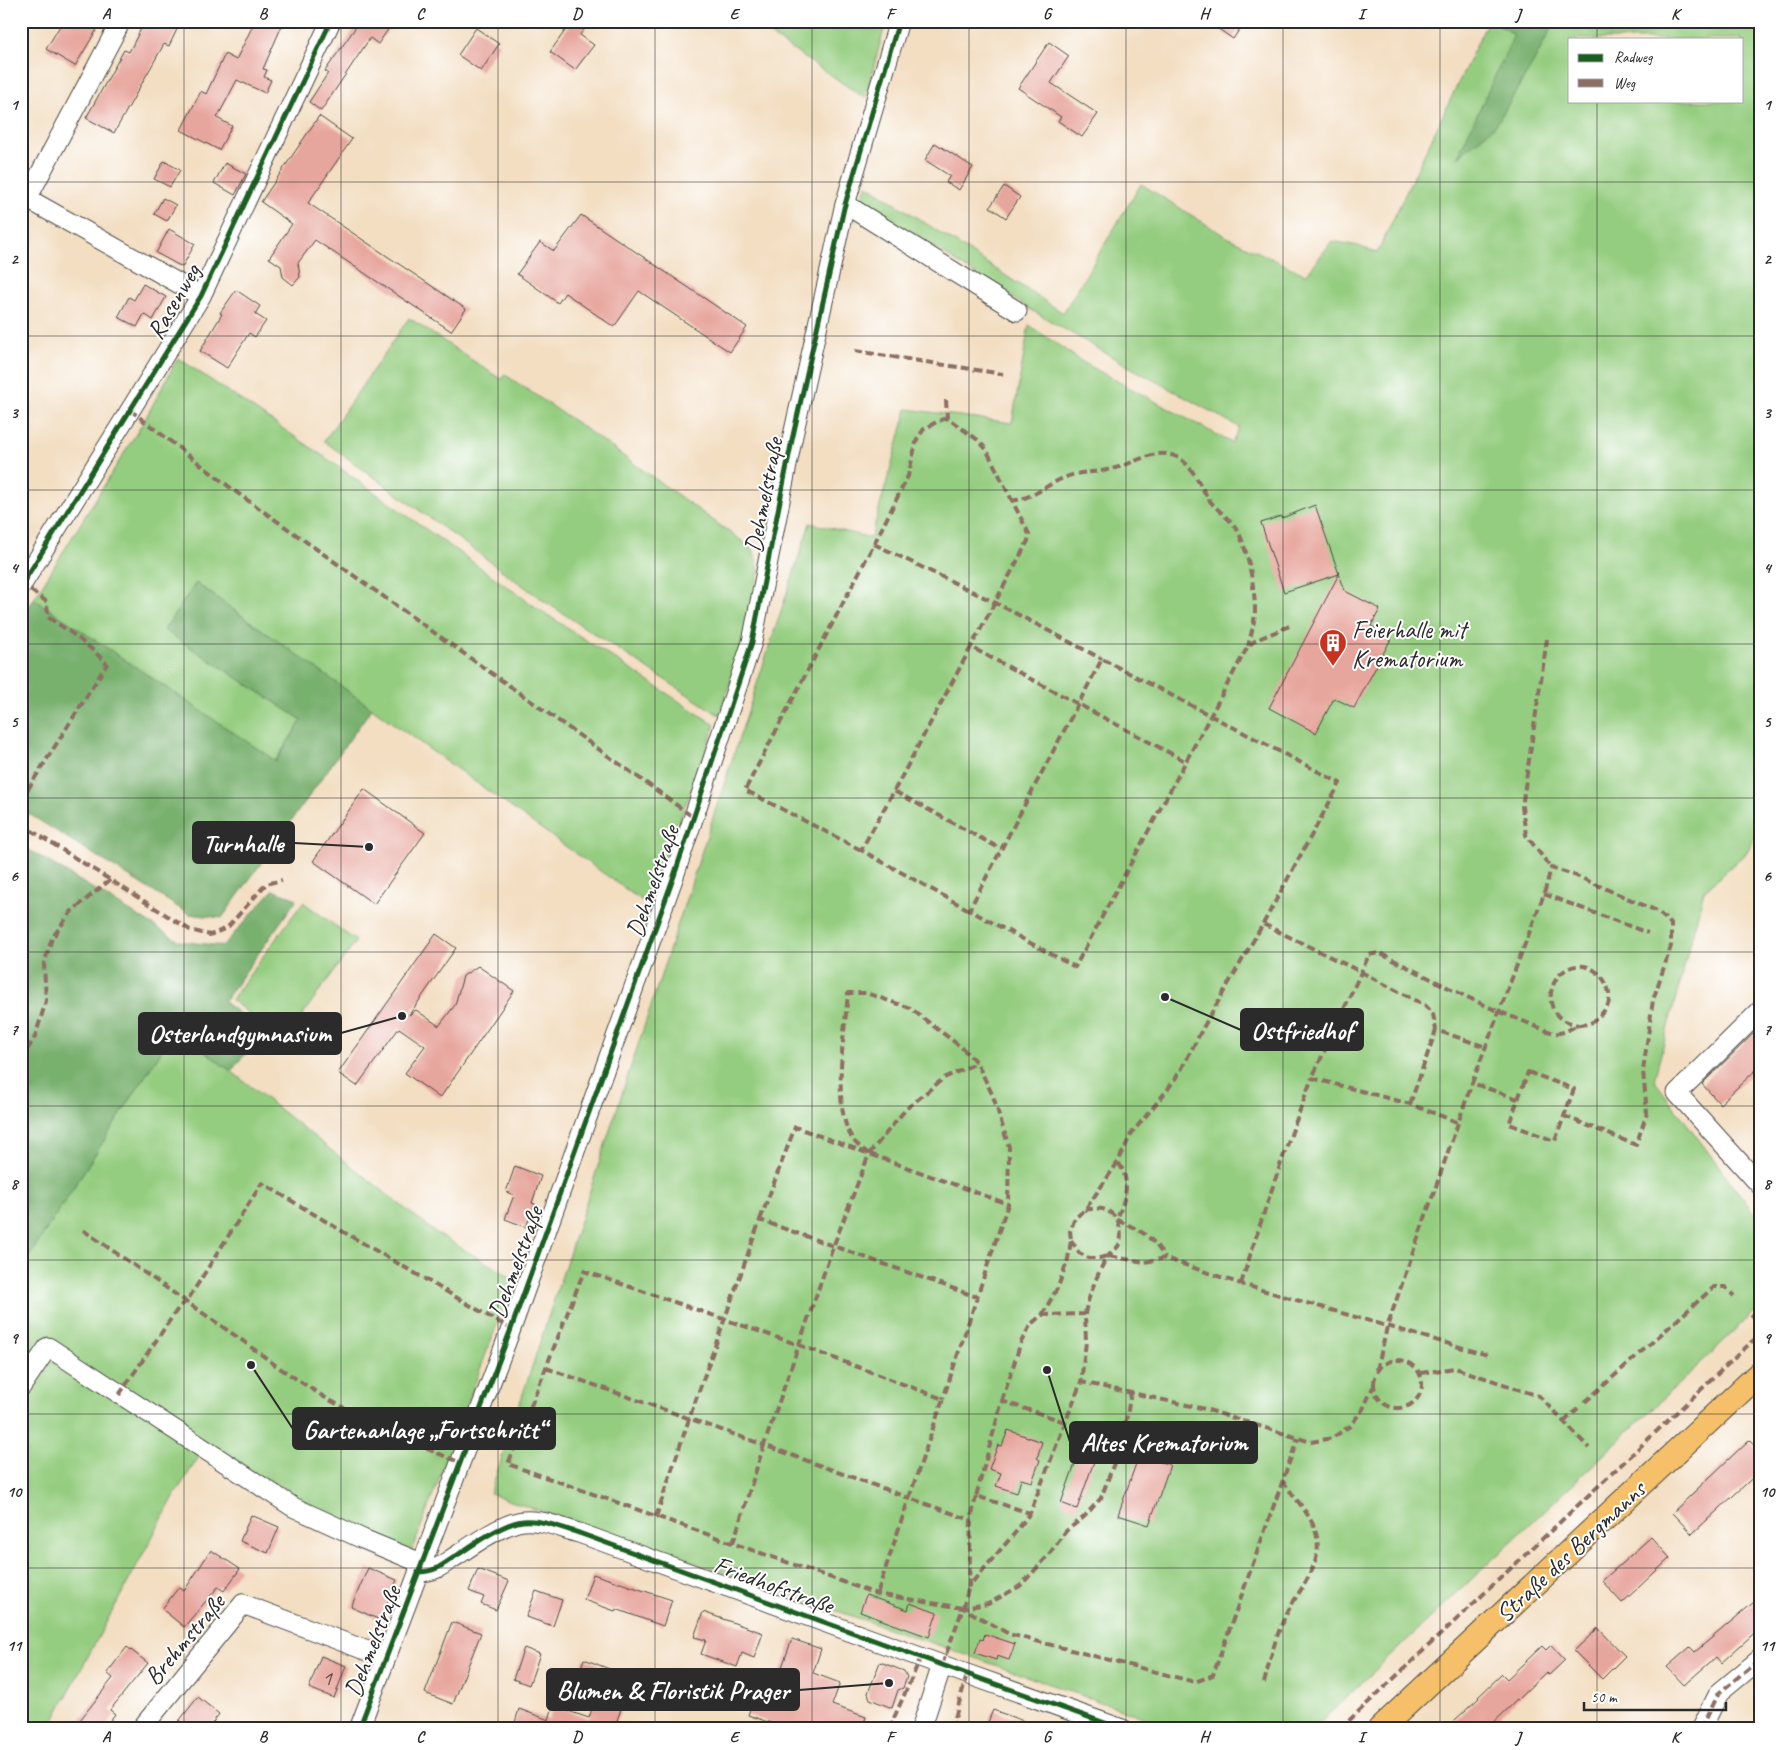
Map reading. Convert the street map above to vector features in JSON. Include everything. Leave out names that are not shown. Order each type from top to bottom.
[{"type":"main road","name":"Straße des Bergmanns","points":[[1380,1729],[1760,1373]]},
{"type":"street","points":[[121,21],[25,204],[201,296]]},
{"type":"street","name":"Rasenweg","points":[[21,586],[201,296],[331,21]]},
{"type":"street","name":"Dehmelstraße","points":[[359,1729],[511,1329],[677,868],[752,642],[792,440],[845,204],[899,21]]},
{"type":"street","points":[[845,204],[1017,311]]},
{"type":"street","points":[[1760,1011],[1677,1093],[1760,1185]]},
{"type":"street","points":[[21,1387],[48,1347],[293,1507],[363,1539],[419,1568]]},
{"type":"street","name":"Friedhofstraße","points":[[419,1568],[429,1572],[438,1569],[458,1554],[505,1526],[523,1521],[541,1522],[579,1533],[1122,1729]]},
{"type":"street","name":"Brehmstraße","points":[[141,1729],[243,1604],[386,1658]]},
{"type":"street","points":[[1701,1729],[1719,1693],[1760,1659]]},
{"type":"street","points":[[920,1729],[942,1665]]},
{"type":"green space","points":[[749,21],[886,22],[865,98]]},
{"type":"green space","points":[[1488,21],[1492,21],[1515,35],[1458,157],[1533,63],[1555,21],[1760,21],[1760,823],[1748,851],[1704,891],[1654,1080],[1760,1221],[1760,1307],[1313,1729],[1177,1729],[935,1644],[490,1494],[810,523],[871,538],[907,409],[1012,423],[1029,325],[1084,363],[1232,443],[1239,427],[1028,308],[860,200],[867,185],[1063,313],[1141,184],[1225,236],[1306,275],[1332,241],[1358,246],[1377,253]]},
{"type":"green space","points":[[1492,21],[1555,21],[1533,63],[1496,125],[1457,158],[1514,35]]},
{"type":"green space","points":[[409,318],[502,380],[504,374],[580,425],[753,549],[759,570],[743,646],[719,715],[544,601],[324,441]]},
{"type":"green space","points":[[178,358],[316,451],[540,610],[715,725],[648,905],[196,583],[164,630],[302,720],[275,761],[34,599],[144,421]]},
{"type":"green space","points":[[196,583],[372,708],[222,918],[189,914],[21,809],[21,618],[34,599],[276,761],[302,720],[164,630]]},
{"type":"green space","points":[[21,845],[179,941],[223,946],[273,890],[297,899],[224,1002],[264,1032],[231,1071],[175,1030],[21,1269]]},
{"type":"green space","points":[[303,902],[356,941],[284,1040],[231,1000]]},
{"type":"green space","points":[[175,1030],[231,1071],[436,1233],[514,1279],[407,1564],[202,1452],[177,1491],[49,1729],[21,1729],[21,1269]]},
{"type":"building","points":[[63,21],[102,21],[75,66],[46,49]]},
{"type":"building","points":[[145,21],[181,21],[169,46],[164,44],[114,133],[86,118],[124,50],[129,52]]},
{"type":"building","points":[[255,21],[284,21],[263,69],[267,70],[264,77],[271,80],[265,93],[237,80],[217,118],[232,126],[219,150],[181,130],[201,91],[206,94],[225,54],[236,60]]},
{"type":"building","points":[[360,21],[394,21],[378,44],[370,38],[321,111],[309,102],[328,73],[325,71]]},
{"type":"building","points":[[572,21],[590,21],[580,35],[594,45],[575,70],[550,52]]},
{"type":"building","points":[[1207,21],[1245,21],[1233,39]]},
{"type":"building","points":[[476,28],[499,44],[481,71],[458,55]]},
{"type":"building","points":[[1049,42],[1069,56],[1051,83],[1098,114],[1082,137],[1058,121],[1061,117],[1018,88]]},
{"type":"building","points":[[319,116],[352,139],[308,203],[466,309],[451,331],[315,240],[298,263],[300,277],[293,285],[283,277],[281,266],[269,258],[292,224],[261,202]]},
{"type":"building","points":[[935,143],[973,167],[959,190],[946,182],[950,176],[925,160]]},
{"type":"building","points":[[164,161],[180,170],[170,187],[154,179]]},
{"type":"building","points":[[225,163],[246,174],[235,195],[214,183]]},
{"type":"building","points":[[1004,186],[1020,197],[1006,218],[990,207]]},
{"type":"building","points":[[163,198],[176,205],[167,221],[154,214]]},
{"type":"building","points":[[581,215],[747,327],[730,352],[639,291],[614,327],[565,293],[558,303],[517,274],[540,242],[554,251]]},
{"type":"building","points":[[169,229],[195,244],[182,267],[156,253]]},
{"type":"building","points":[[143,284],[166,297],[153,320],[144,314],[137,327],[118,317],[129,297],[134,300]]},
{"type":"building","points":[[236,290],[260,306],[255,314],[266,321],[255,337],[249,333],[227,368],[200,351],[222,314],[220,313]]},
{"type":"building","points":[[1315,505],[1339,574],[1284,592],[1261,523],[1281,516],[1282,518]]},
{"type":"building","name":"Feierhalle mit Krematorium","points":[[1339,574],[1345,591],[1380,609],[1371,626],[1392,637],[1354,708],[1334,698],[1316,733],[1269,708]]},
{"type":"building","points":[[364,789],[425,833],[374,904],[313,861]]},
{"type":"building","points":[[436,934],[456,948],[409,1015],[416,1010],[439,1026],[455,1005],[463,976],[478,966],[514,991],[440,1098],[405,1073],[425,1046],[399,1028],[357,1086],[338,1073]]},
{"type":"building","points":[[1760,1027],[1760,1066],[1720,1104],[1702,1084]]},
{"type":"building","points":[[515,1166],[541,1176],[532,1203],[535,1204],[526,1227],[505,1219],[514,1195],[506,1192]]},
{"type":"building","points":[[1008,1430],[1042,1442],[1037,1458],[1040,1460],[1032,1482],[1021,1479],[1017,1493],[996,1486],[1001,1473],[989,1469],[998,1445],[1002,1446]]},
{"type":"building","points":[[1086,1433],[1102,1439],[1077,1509],[1061,1503]]},
{"type":"building","points":[[1749,1440],[1760,1452],[1760,1471],[1692,1534],[1672,1513]]},
{"type":"building","points":[[1139,1455],[1170,1465],[1149,1525],[1118,1515]]},
{"type":"building","points":[[251,1515],[279,1527],[268,1553],[240,1541]]},
{"type":"building","points":[[1651,1537],[1670,1558],[1622,1603],[1602,1581]]},
{"type":"building","points":[[211,1550],[240,1569],[224,1591],[218,1587],[184,1627],[162,1609],[179,1587],[184,1591]]},
{"type":"building","points":[[368,1568],[397,1580],[380,1620],[351,1607]]},
{"type":"building","points":[[478,1569],[509,1581],[496,1610],[481,1604],[484,1597],[469,1591]]},
{"type":"building","points":[[593,1574],[672,1600],[663,1626],[584,1600]]},
{"type":"building","points":[[536,1591],[562,1600],[553,1626],[526,1617]]},
{"type":"building","points":[[866,1595],[908,1610],[910,1603],[937,1613],[929,1637],[860,1612]]},
{"type":"building","points":[[1760,1597],[1760,1628],[1721,1663],[1716,1657],[1684,1685],[1667,1667],[1690,1647],[1695,1652]]},
{"type":"building","points":[[703,1612],[763,1633],[754,1658],[742,1653],[737,1667],[701,1654],[706,1640],[694,1637]]},
{"type":"building","points":[[452,1622],[481,1633],[453,1704],[425,1693]]},
{"type":"building","points":[[1598,1628],[1625,1656],[1602,1679],[1574,1651]]},
{"type":"building","points":[[985,1634],[1015,1644],[1009,1660],[997,1656],[996,1660],[975,1653],[980,1639],[983,1640]]},
{"type":"building","points":[[792,1639],[821,1649],[813,1673],[840,1683],[832,1705],[866,1717],[862,1729],[788,1729],[748,1715],[756,1693],[771,1698]]},
{"type":"building","points":[[1551,1645],[1565,1660],[1549,1675],[1546,1672],[1487,1729],[1445,1729],[1502,1674],[1507,1679],[1542,1646],[1546,1650]]},
{"type":"building","points":[[127,1647],[148,1663],[110,1710],[115,1714],[104,1729],[73,1729],[113,1678],[107,1673]]},
{"type":"building","points":[[524,1648],[540,1654],[529,1685],[513,1679]]},
{"type":"building","points":[[321,1656],[346,1666],[334,1698],[309,1688]]},
{"type":"building","points":[[584,1659],[632,1678],[614,1729],[513,1729],[519,1709],[549,1720],[553,1706],[589,1718],[599,1687],[577,1679]]},
{"type":"building","points":[[880,1662],[904,1671],[907,1677],[903,1688],[898,1690],[892,1708],[870,1699],[868,1693]]},
{"type":"building","points":[[198,1697],[219,1714],[208,1729],[189,1729],[179,1721]]},
{"type":"building","points":[[993,1710],[1040,1727],[1040,1729],[985,1729]]},
{"type":"marked path","points":[[855,351],[1003,374]]},
{"type":"marked path","points":[[946,400],[947,418],[978,440],[986,449],[1029,534],[1028,541],[971,647]]},
{"type":"marked path","points":[[130,410],[236,492],[694,818]]},
{"type":"marked path","points":[[874,544],[908,476],[917,439],[924,429],[947,418]]},
{"type":"marked path","points":[[1011,501],[1027,497],[1071,475],[1117,468],[1158,454],[1169,454],[1177,457],[1190,469],[1210,501],[1236,528],[1244,545],[1250,567],[1255,600],[1253,628],[1248,646]]},
{"type":"marked path","points":[[861,850],[745,790],[874,544],[996,603],[1102,659]]},
{"type":"marked path","points":[[21,800],[107,664],[79,639],[48,617],[47,602],[22,584]]},
{"type":"marked path","points":[[1263,924],[1340,783],[1102,659],[969,910],[1075,967],[1248,646],[1256,640],[1292,625]]},
{"type":"marked path","points":[[1547,639],[1522,807],[1526,835],[1551,868]]},
{"type":"marked path","points":[[894,791],[971,647],[1185,761]]},
{"type":"marked path","points":[[969,910],[861,850],[894,791],[1001,849]]},
{"type":"marked path","points":[[21,824],[190,930],[210,935],[227,928],[266,884],[282,880]]},
{"type":"marked path","points":[[1518,1099],[1472,1083],[1544,894],[1551,868],[1574,875],[1657,911],[1671,924],[1671,946],[1653,1000],[1643,1071],[1647,1113],[1636,1145],[1564,1116]]},
{"type":"marked path","points":[[21,1060],[35,1037],[46,1001],[44,964],[52,938],[72,911],[110,880]]},
{"type":"marked path","points":[[1544,894],[1648,933]]},
{"type":"marked path","points":[[1002,1401],[1021,1342],[1031,1324],[1042,1315],[1058,1287],[1068,1259],[1071,1240],[1070,1231],[1075,1218],[1085,1210],[1118,1162],[1131,1134],[1181,1070],[1263,924],[1426,1006],[1433,1014],[1436,1030]]},
{"type":"marked path","points":[[1457,1122],[1410,1104],[1312,1078],[1369,955],[1379,953],[1487,1006],[1555,1033],[1588,1024],[1607,1007],[1609,1001],[1608,988],[1601,976],[1590,968],[1574,966],[1565,970],[1554,984],[1551,993],[1551,1002],[1560,1018],[1578,1025]]},
{"type":"marked path","points":[[869,1154],[852,1138],[842,1107],[842,1047],[848,993],[866,993],[910,1008],[961,1047],[977,1063],[993,1096],[1009,1147],[1008,1204],[943,1399]]},
{"type":"marked path","points":[[1410,1104],[1436,1030],[1486,1047]]},
{"type":"marked path","points":[[546,1368],[764,1445],[833,1247],[869,1154],[906,1109],[944,1078],[977,1063]]},
{"type":"marked path","points":[[1528,1072],[1574,1089],[1555,1141],[1509,1124],[1528,1072]]},
{"type":"marked path","points":[[1241,1284],[1275,1180],[1312,1078]]},
{"type":"marked path","points":[[1377,1370],[1387,1327],[1472,1083]]},
{"type":"marked path","points":[[760,1220],[795,1127],[1008,1204]]},
{"type":"marked path","points":[[1085,1314],[1100,1269],[1108,1256],[1120,1243],[1121,1237],[1117,1219],[1125,1197],[1126,1184],[1118,1162]]},
{"type":"marked path","points":[[119,1395],[179,1307],[187,1301],[262,1183],[511,1329]]},
{"type":"marked path","points":[[1085,1210],[1098,1208],[1108,1211],[1119,1220],[1151,1239],[1165,1258]]},
{"type":"marked path","points":[[656,1517],[760,1220],[977,1297]]},
{"type":"marked path","points":[[83,1230],[278,1367],[324,1397],[398,1437],[459,1462]]},
{"type":"marked path","points":[[1071,1240],[1079,1253],[1089,1258],[1107,1256],[1145,1262],[1165,1258],[1241,1284],[1491,1356]]},
{"type":"marked path","points":[[963,1608],[877,1594],[508,1464],[584,1271],[799,1345],[943,1399],[909,1498],[971,1520]]},
{"type":"marked path","points":[[1585,1402],[1714,1287],[1725,1287],[1734,1296]]},
{"type":"marked path","points":[[1042,1315],[1085,1314],[1086,1342],[1081,1382]]},
{"type":"marked path","points":[[1751,1314],[1760,1323]]},
{"type":"marked path","points":[[1340,1729],[1760,1334]]},
{"type":"marked path","points":[[1393,1360],[1403,1360],[1412,1364],[1418,1370],[1421,1375],[1422,1384],[1421,1393],[1412,1404],[1403,1408],[1393,1408],[1384,1404],[1378,1398],[1374,1389],[1374,1379],[1378,1370],[1384,1364],[1393,1360]]},
{"type":"marked path","points":[[1421,1373],[1455,1368],[1539,1396],[1589,1448]]},
{"type":"marked path","points":[[1065,1422],[1002,1401],[976,1496],[1030,1513],[1081,1382],[1205,1409],[1311,1442],[1332,1438],[1350,1426],[1363,1409],[1373,1387]]},
{"type":"marked path","points":[[1131,1392],[1123,1439],[1101,1498],[1084,1517],[1066,1531],[1047,1557],[1020,1586],[988,1604],[963,1608],[1009,1634],[1195,1682],[1213,1675],[1298,1438]]},
{"type":"marked path","points":[[1564,1422],[1578,1408]]},
{"type":"marked path","points":[[733,1543],[764,1445],[909,1498],[877,1594]]},
{"type":"marked path","points":[[1264,1683],[1278,1633],[1317,1556],[1318,1544],[1314,1526],[1283,1481]]},
{"type":"marked path","points":[[976,1496],[971,1520],[969,1586],[1030,1513]]},
{"type":"marked path","points":[[942,1665],[969,1586]]},
{"type":"marked path","points":[[889,1729],[921,1657]]},
{"type":"marked path","points":[[1701,1729],[1719,1693],[1760,1659]]},
{"type":"marked path","points":[[952,1729],[967,1674]]},
{"type":"cycle path","points":[[21,586],[201,296],[331,21]]},
{"type":"cycle path","points":[[359,1729],[511,1329],[674,876],[752,642],[792,440],[844,208],[899,21]]},
{"type":"cycle path","points":[[418,1572],[430,1571],[440,1567],[481,1539],[507,1525],[523,1521],[544,1523],[579,1533],[1122,1729]]},
{"type":"place","name":"Feierhalle mit Krematorium","points":[[1333,667]]},
{"type":"place","name":"Turnhalle","points":[[369,847]]},
{"type":"place","name":"Ostfriedhof","points":[[1165,997]]},
{"type":"place","name":"Osterlandgymnasium","points":[[402,1016]]},
{"type":"place","name":"Gartenanlage „Fortschritt“","points":[[251,1365]]},
{"type":"place","name":"Altes Krematorium","points":[[1047,1370]]},
{"type":"place","name":"Blumen & Floristik Prager","points":[[889,1683]]}]
